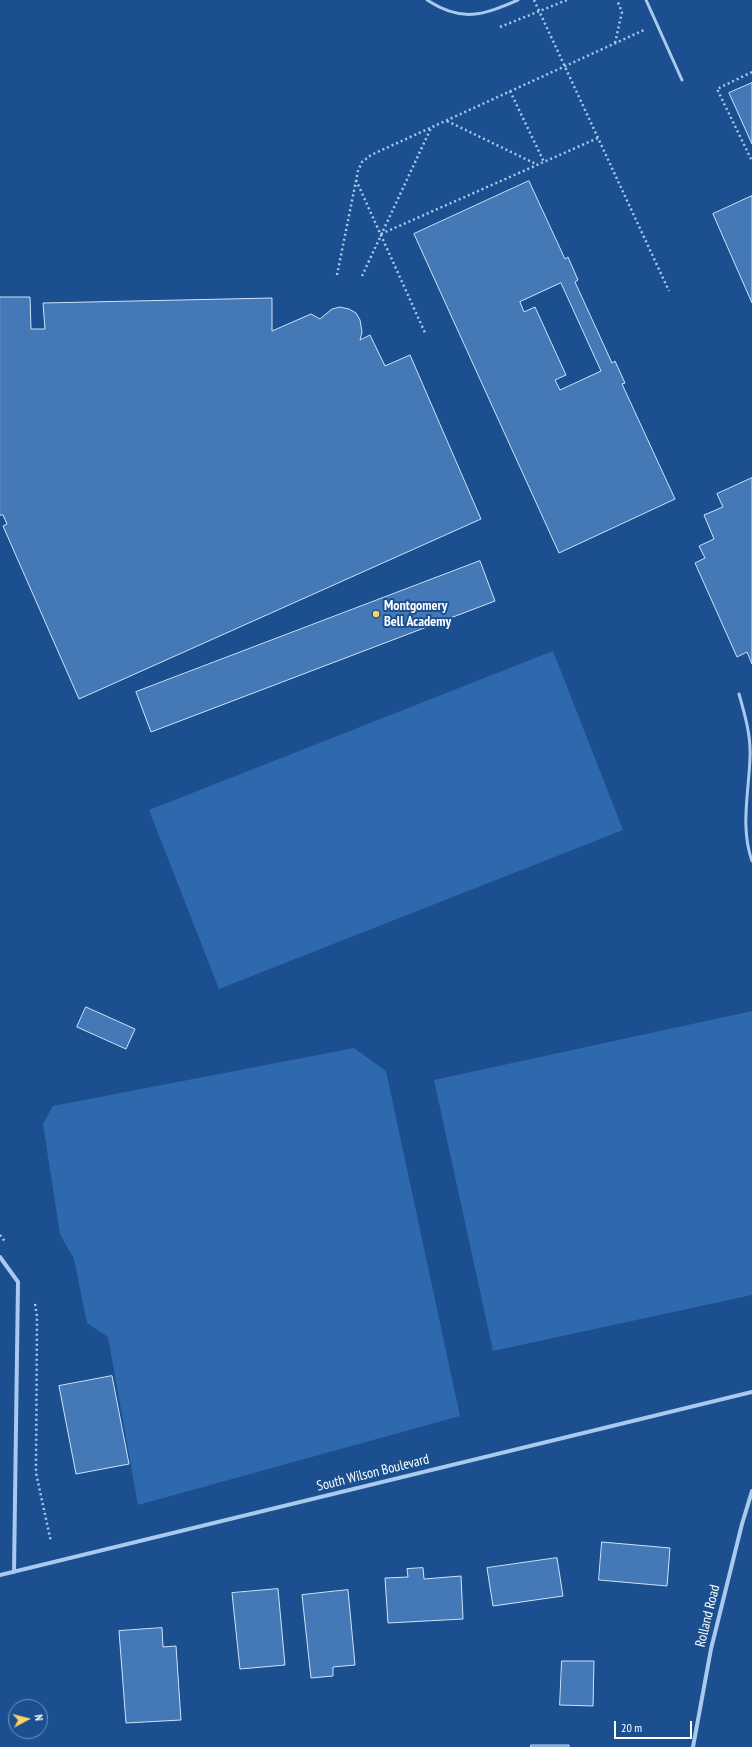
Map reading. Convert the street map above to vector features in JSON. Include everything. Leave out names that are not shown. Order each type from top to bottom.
[{"type":"street","points":[[0,1257],[18,1282],[14,1572]]},
{"type":"street","name":"South Wilson Boulevard","points":[[0,1575],[752,1392]]},
{"type":"street","name":"Rolland Road","points":[[694,1747],[711,1649],[742,1524],[752,1491]]},
{"type":"lane","points":[[427,0],[453,12],[471,15],[486,13],[518,0]]},
{"type":"lane","points":[[646,0],[682,80]]},
{"type":"lane","points":[[739,694],[748,726],[750,756],[746,805],[746,837],[752,861]]},
{"type":"path","points":[[534,0],[669,291]]},
{"type":"path","points":[[500,27],[567,0]]},
{"type":"path","points":[[615,44],[622,12],[617,0]]},
{"type":"path","points":[[337,275],[356,180],[362,162],[371,155],[657,24]]},
{"type":"path","points":[[752,72],[717,89],[752,162]]},
{"type":"path","points":[[510,91],[544,162]]},
{"type":"path","points":[[446,121],[538,165]]},
{"type":"path","points":[[362,276],[380,234],[432,128]]},
{"type":"path","points":[[380,234],[598,138]]},
{"type":"path","points":[[356,180],[426,335]]},
{"type":"path","points":[[0,1235],[8,1246]]},
{"type":"path","points":[[34,1302],[37,1316],[36,1473],[51,1542]]},
{"type":"shaded area","points":[[553,651],[623,830],[219,989],[149,810]]},
{"type":"shaded area","points":[[752,1011],[752,1295],[493,1351],[434,1080]]},
{"type":"shaded area","points":[[354,1048],[386,1071],[460,1416],[138,1505],[108,1337],[87,1323],[74,1259],[60,1234],[43,1124],[53,1106]]},
{"type":"building","points":[[752,83],[752,144],[729,93]]},
{"type":"building","points":[[529,181],[565,259],[568,257],[578,280],[575,282],[612,363],[615,361],[625,383],[622,384],[675,499],[559,553],[414,234]],"holes":[[[561,283],[601,371],[560,390],[555,380],[566,375],[535,307],[524,312],[520,302]]]},
{"type":"building","points":[[752,196],[752,303],[713,214]]},
{"type":"building","points":[[0,297],[30,297],[31,329],[45,329],[43,303],[272,298],[272,331],[311,314],[320,319],[332,309],[340,307],[349,309],[356,313],[360,320],[362,332],[360,340],[370,335],[385,366],[410,355],[481,519],[79,699],[3,526],[7,524],[3,515],[0,515]]},
{"type":"building","points":[[752,478],[752,664],[747,652],[737,657],[695,563],[705,558],[699,546],[714,539],[704,515],[723,507],[717,494]]},
{"type":"building","points":[[480,561],[495,601],[151,732],[136,692]]},
{"type":"building","points":[[86,1007],[135,1029],[126,1049],[77,1027]]},
{"type":"building","points":[[112,1376],[129,1464],[76,1474],[59,1386]]},
{"type":"building","points":[[602,1542],[670,1548],[667,1586],[599,1580]]},
{"type":"building","points":[[557,1558],[563,1596],[493,1606],[487,1568]]},
{"type":"building","points":[[423,1568],[424,1579],[461,1576],[463,1619],[388,1623],[385,1578],[408,1577],[407,1569]]},
{"type":"building","points":[[278,1589],[285,1665],[240,1669],[232,1593]]},
{"type":"building","points":[[348,1590],[355,1665],[333,1667],[333,1676],[311,1678],[302,1595]]},
{"type":"building","points":[[162,1628],[163,1647],[176,1646],[181,1720],[126,1723],[119,1631]]},
{"type":"building","points":[[562,1661],[594,1661],[593,1706],[560,1705]]},
{"type":"building","points":[[531,1745],[569,1745],[569,1747],[531,1747]]},
{"type":"place","name":"Montgomery Bell Academy","points":[[376,614]]}]
